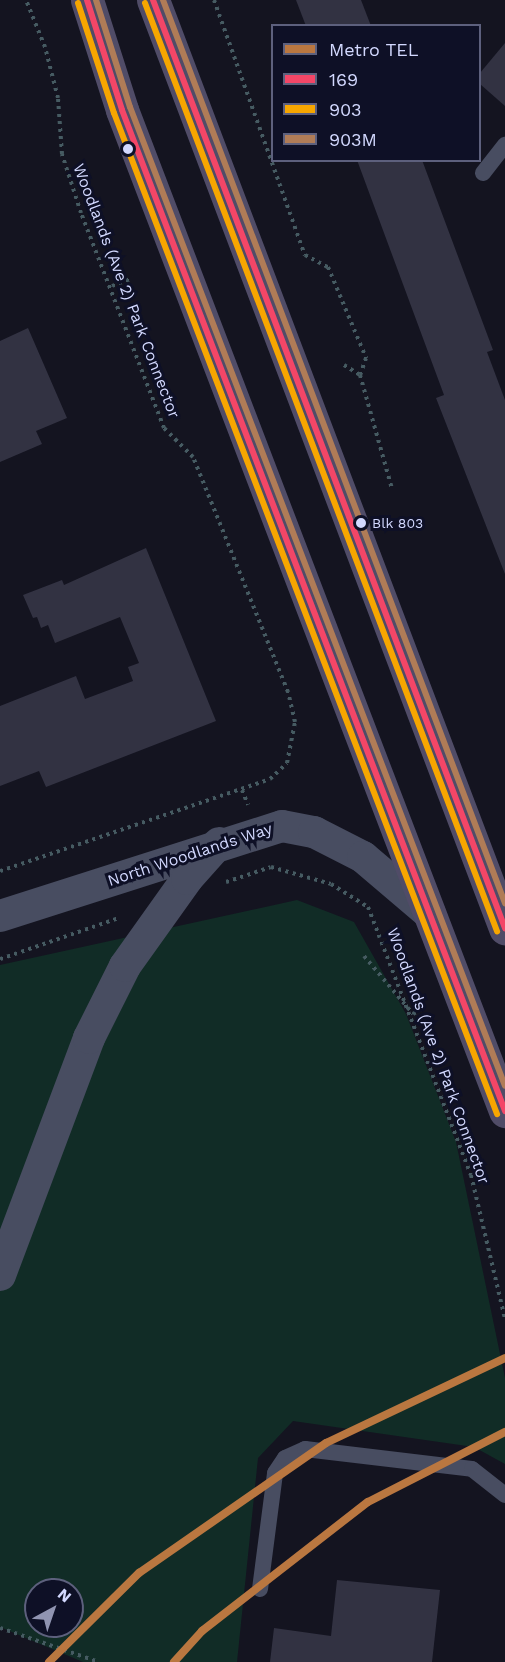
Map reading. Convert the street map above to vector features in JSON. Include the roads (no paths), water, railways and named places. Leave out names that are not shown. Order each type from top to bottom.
[{"type":"main road","points":[[87,0],[122,110],[505,1111]]},
{"type":"main road","points":[[153,0],[505,928]]},
{"type":"street","name":"North Woodlands Way","points":[[0,916],[219,843],[282,826],[314,832],[363,857],[430,914]]},
{"type":"street","points":[[0,1275],[89,1038],[120,977],[187,879],[219,843]]},
{"type":"lane","points":[[483,173],[505,146]]},
{"type":"lane","points":[[260,1589],[275,1473],[285,1458],[305,1449],[472,1469],[505,1495]]},
{"type":"metro line","name":"TEL","points":[[49,1662],[139,1573],[326,1443],[505,1358]]},
{"type":"metro line","name":"TEL","points":[[174,1662],[202,1631],[368,1502],[505,1432]]},
{"type":"place","name":"Blk 803","points":[[361,523]]}]
